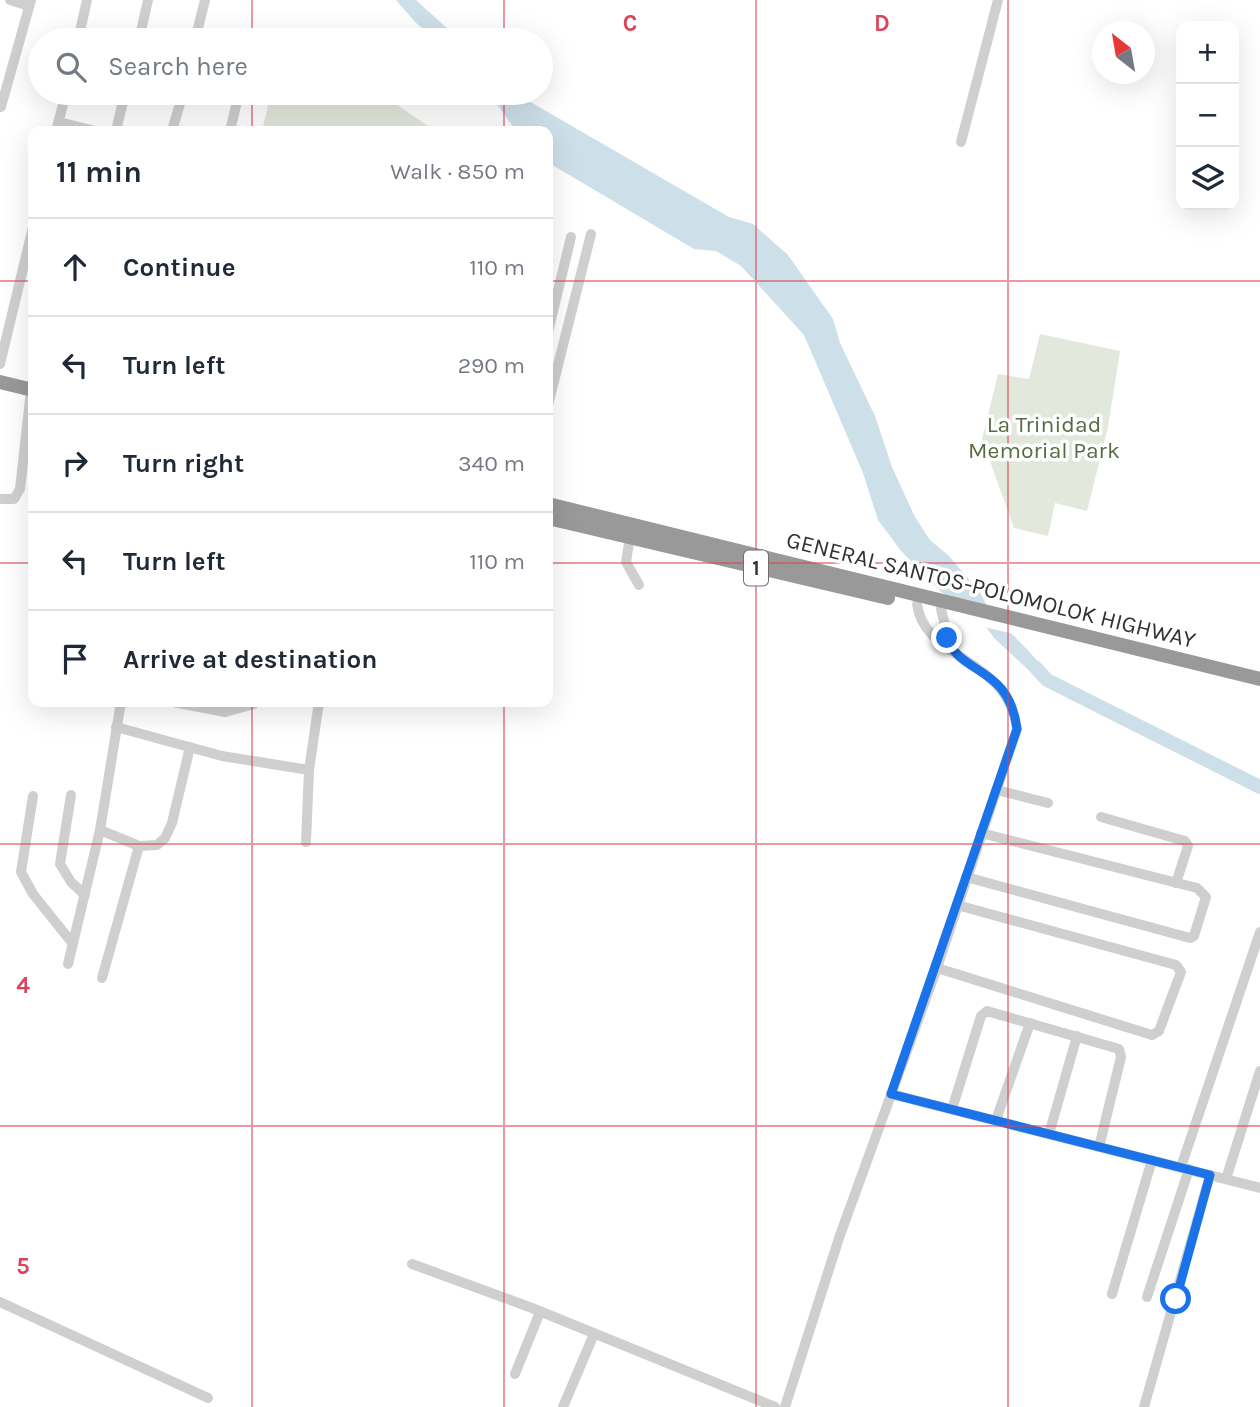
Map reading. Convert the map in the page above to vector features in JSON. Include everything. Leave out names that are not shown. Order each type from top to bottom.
[{"type":"highway","points":[[0,374],[28,385]]},
{"type":"highway","points":[[0,382],[28,386]]},
{"type":"highway","name":"GENERAL SANTOS-POLOMOLOK HIGHWAY","points":[[553,505],[962,611]]},
{"type":"highway","name":"1","points":[[553,519],[847,590],[1019,624],[1260,687]]},
{"type":"highway","name":"GENERAL SANTOS-POLOMOLOK HIGHWAY","points":[[1019,624],[1260,679]]},
{"type":"street","points":[[1,107],[30,3],[10,0]]},
{"type":"street","points":[[81,28],[88,0]]},
{"type":"street","points":[[142,28],[148,0]]},
{"type":"street","points":[[198,28],[205,0]]},
{"type":"street","points":[[961,142],[998,0]]},
{"type":"street","points":[[57,126],[62,105]]},
{"type":"street","points":[[117,126],[122,105]]},
{"type":"street","points":[[173,126],[180,105]]},
{"type":"street","points":[[231,126],[236,105]]},
{"type":"street","points":[[553,385],[591,234]]},
{"type":"street","points":[[553,311],[571,237]]},
{"type":"street","points":[[0,364],[28,248]]},
{"type":"street","points":[[0,499],[14,499],[20,489],[28,426]]},
{"type":"street","points":[[631,537],[626,562],[639,585]]},
{"type":"street","points":[[785,1407],[839,1238],[937,968],[1016,736],[1015,710],[1007,694],[993,678],[927,629],[917,604]]},
{"type":"street","points":[[940,609],[951,649]]},
{"type":"street","points":[[68,964],[100,830],[120,707]]},
{"type":"street","points":[[199,707],[225,712],[243,707]]},
{"type":"street","points":[[306,842],[309,770],[318,707]]},
{"type":"street","points":[[117,727],[250,762],[309,770]]},
{"type":"street","points":[[100,830],[139,846],[157,845],[168,832],[190,747]]},
{"type":"street","points":[[996,790],[1048,803]]},
{"type":"street","points":[[71,795],[60,864],[63,872],[85,895]]},
{"type":"street","points":[[33,796],[21,872],[33,894],[72,944]]},
{"type":"street","points":[[1101,817],[1185,841],[1188,846],[1176,883]]},
{"type":"street","points":[[967,877],[1191,937],[1206,897],[1197,888],[981,833]]},
{"type":"street","points":[[102,978],[139,846]]},
{"type":"street","points":[[937,968],[1152,1035],[1159,1031],[1181,972],[1177,965],[957,905]]},
{"type":"street","points":[[1147,1297],[1260,932]]},
{"type":"street","points":[[952,1109],[982,1014],[987,1011],[1117,1047],[1121,1054],[1099,1147]]},
{"type":"street","points":[[996,1120],[1030,1023]]},
{"type":"street","points":[[1049,1134],[1077,1036]]},
{"type":"street","points":[[1226,1179],[1260,1071]]},
{"type":"street","points":[[891,1094],[1260,1188]]},
{"type":"street","points":[[1112,1294],[1152,1160]]},
{"type":"street","points":[[1144,1407],[1210,1175]]},
{"type":"street","points":[[412,1264],[540,1312],[775,1407]]},
{"type":"street","points":[[0,1302],[208,1398]]},
{"type":"street","points":[[515,1374],[540,1312]]},
{"type":"street","points":[[564,1407],[594,1334]]},
{"type":"green space","points":[[268,105],[397,105],[428,126],[263,126]]},
{"type":"green space","name":"La Trinidad Memorial Park","points":[[1040,334],[1120,351],[1108,427],[1087,511],[1055,503],[1048,536],[1014,528],[982,439],[998,374],[1029,379]]},
{"type":"shaded area","points":[[396,0],[416,0],[447,28],[422,28]]},
{"type":"shaded area","points":[[498,105],[536,105],[729,217],[753,224],[788,255],[833,319],[840,343],[875,416],[892,467],[915,517],[930,540],[948,555],[980,592],[988,608],[1048,672],[1047,680],[1038,679],[995,639],[973,610],[941,592],[901,551],[878,520],[863,473],[804,335],[741,266],[716,251],[694,249],[554,166],[553,126],[512,126]]},
{"type":"pier","points":[[994,609],[1018,635],[980,626],[970,612]]},
{"type":"waterway","points":[[1035,667],[1047,680],[1260,787]]},
{"type":"route","points":[[947,638],[951,649],[993,678],[1007,694],[1015,710],[1017,729],[937,968],[891,1094],[1210,1175],[1176,1299]]}]
